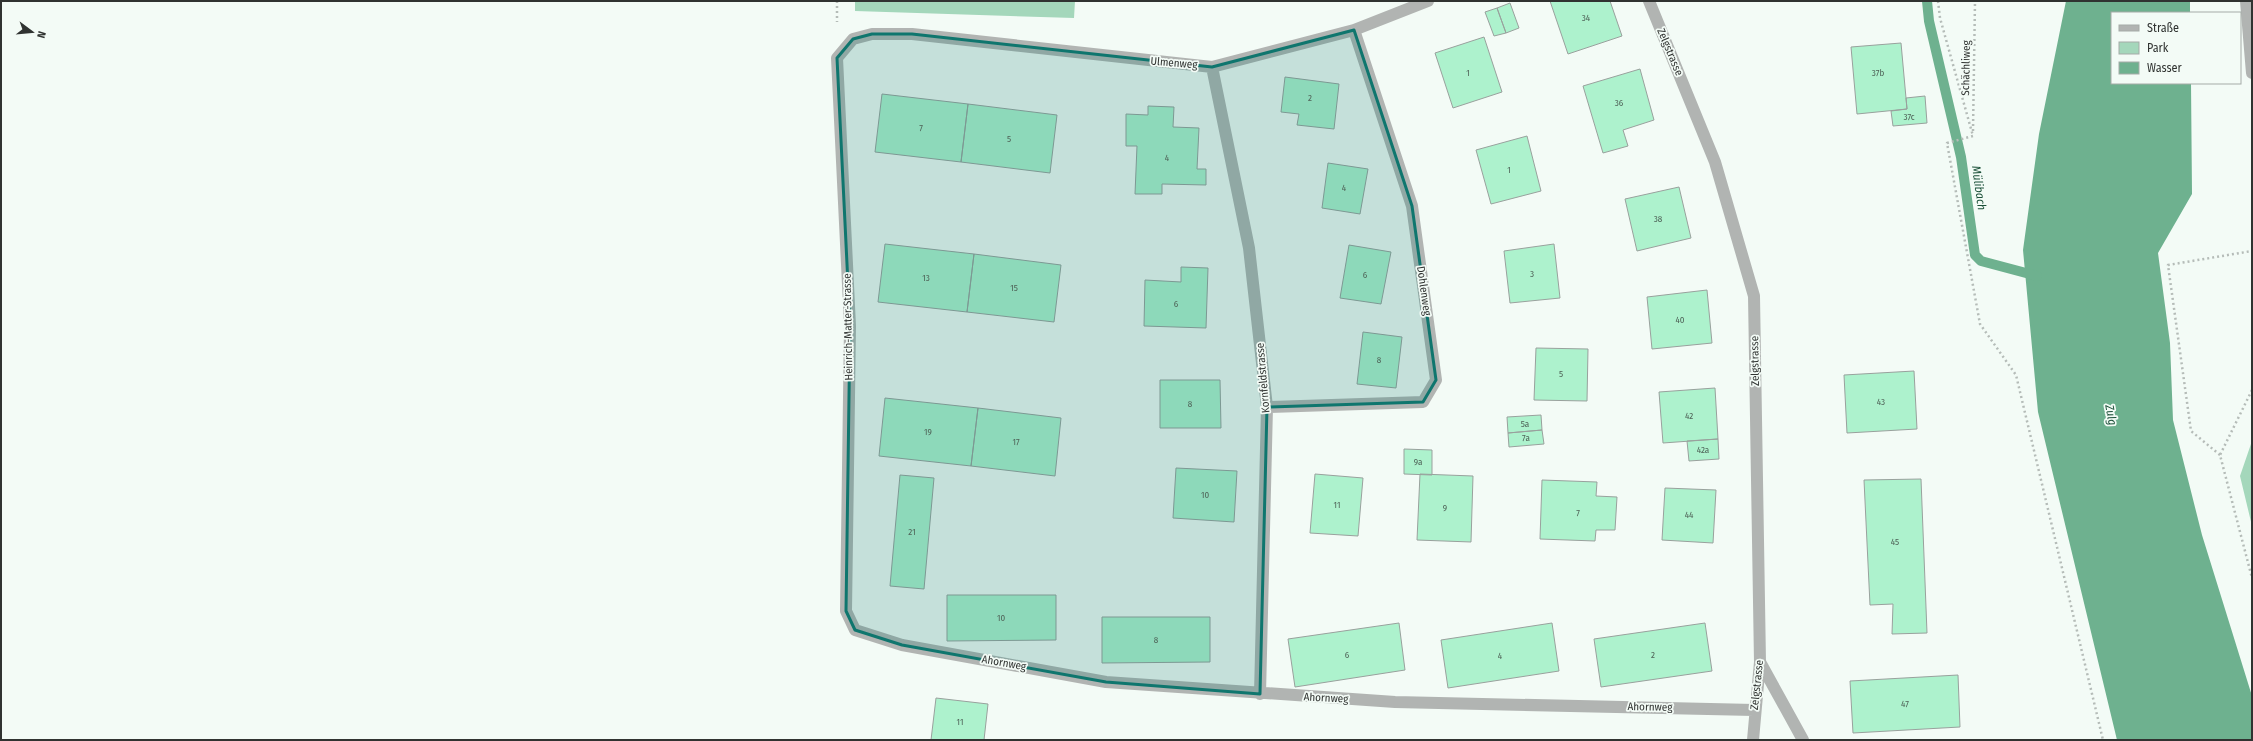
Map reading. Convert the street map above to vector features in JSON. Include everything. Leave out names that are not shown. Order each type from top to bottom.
[{"type":"street","name":"Ulmenweg","points":[[912,34],[1212,67],[1354,30],[1428,1]]},
{"type":"street","name":"Zelgstrasse","points":[[1649,1],[1716,162],[1754,296],[1760,662],[1754,710],[1753,740]]},
{"type":"street","points":[[2246,1],[2252,73]]},
{"type":"street","name":"Dohlenweg","points":[[1267,407],[1423,402],[1436,380],[1412,206],[1354,30]]},
{"type":"street","name":"Heinrich-Matter-Strasse","points":[[902,645],[855,630],[846,611],[850,326],[837,58],[853,39],[872,34],[912,34]]},
{"type":"street","name":"Kornfeldstrasse","points":[[1212,67],[1249,248],[1267,407],[1260,694]]},
{"type":"street","name":"Ahornweg","points":[[902,645],[1106,682],[1260,694],[1395,702],[1754,710]]},
{"type":"street","points":[[1760,662],[1803,740]]},
{"type":"path","points":[[1938,1],[1940,18],[1973,136],[1947,143],[1980,324],[2016,375],[2103,740]]},
{"type":"path","name":"Schächliweg","points":[[1973,136],[1975,1]]},
{"type":"path","points":[[2252,251],[2168,265],[2191,431],[2220,455],[2252,578]]},
{"type":"path","points":[[2220,455],[2252,390]]},
{"type":"highlighted area","points":[[1354,30],[1412,206],[1436,380],[1423,402],[1267,407],[1260,694],[1106,682],[902,645],[855,630],[846,611],[850,326],[837,58],[853,39],[872,34],[912,34],[1212,67]]},
{"type":"green space","points":[[855,1],[1075,1],[1074,18],[855,11]]},
{"type":"green space","points":[[2252,441],[2252,526],[2240,476]]},
{"type":"water","name":"Zulg","points":[[2066,1],[2190,1],[2190,12],[2111,12],[2111,84],[2191,84],[2192,194],[2158,253],[2170,343],[2173,420],[2202,535],[2252,696],[2252,740],[2117,740],[2038,412],[2023,250],[2039,134]]},
{"type":"building","points":[[1550,1],[1610,1],[1622,36],[1568,54]]},
{"type":"building","points":[[1510,3],[1519,28],[1506,33],[1497,8]]},
{"type":"building","points":[[1497,8],[1506,33],[1494,36],[1485,12]]},
{"type":"building","points":[[1484,37],[1502,92],[1453,108],[1435,53]]},
{"type":"building","points":[[1901,43],[1907,109],[1857,114],[1851,47]]},
{"type":"building","points":[[1640,69],[1654,120],[1623,130],[1628,146],[1603,153],[1583,86]]},
{"type":"building","points":[[1285,77],[1339,84],[1334,129],[1297,125],[1299,114],[1281,112]]},
{"type":"building","points":[[882,94],[968,104],[961,162],[875,152]]},
{"type":"building","points":[[1925,96],[1927,123],[1893,126],[1891,111],[1907,109],[1906,98]]},
{"type":"building","points":[[968,104],[1057,115],[1050,173],[961,162]]},
{"type":"building","points":[[1148,106],[1174,107],[1173,127],[1199,128],[1197,169],[1206,169],[1206,185],[1162,184],[1162,194],[1135,194],[1137,146],[1126,146],[1126,114],[1148,115]]},
{"type":"building","points":[[1527,136],[1541,191],[1491,204],[1476,150]]},
{"type":"building","points":[[1328,163],[1368,169],[1360,214],[1322,208]]},
{"type":"building","points":[[1679,187],[1691,238],[1637,251],[1625,199]]},
{"type":"building","points":[[885,244],[974,254],[967,312],[878,302]]},
{"type":"building","points":[[1554,244],[1560,298],[1510,303],[1504,251]]},
{"type":"building","points":[[1349,245],[1391,252],[1381,304],[1340,298]]},
{"type":"building","points":[[974,254],[1061,265],[1054,322],[967,312]]},
{"type":"building","points":[[1181,267],[1208,268],[1206,328],[1144,326],[1145,280],[1181,282]]},
{"type":"building","points":[[1707,290],[1712,343],[1652,349],[1647,297]]},
{"type":"building","points":[[1363,332],[1402,337],[1396,388],[1357,384]]},
{"type":"building","points":[[1536,348],[1588,349],[1587,401],[1534,400]]},
{"type":"building","points":[[1914,371],[1917,429],[1847,433],[1844,375]]},
{"type":"building","points":[[1160,380],[1220,380],[1221,428],[1160,428]]},
{"type":"building","points":[[1715,388],[1718,439],[1663,443],[1659,392]]},
{"type":"building","points":[[885,398],[978,408],[971,466],[879,456]]},
{"type":"building","points":[[978,408],[1061,418],[1055,476],[971,466]]},
{"type":"building","points":[[1541,415],[1542,430],[1508,433],[1507,417]]},
{"type":"building","points":[[1542,430],[1544,444],[1509,447],[1508,433]]},
{"type":"building","points":[[1718,439],[1719,459],[1689,461],[1687,441]]},
{"type":"building","points":[[1404,449],[1432,450],[1432,475],[1404,474]]},
{"type":"building","points":[[1176,468],[1237,471],[1234,522],[1173,518]]},
{"type":"building","points":[[1315,474],[1363,478],[1358,536],[1310,533]]},
{"type":"building","points":[[1420,474],[1473,476],[1471,542],[1417,540]]},
{"type":"building","points":[[900,475],[934,478],[924,589],[890,586]]},
{"type":"building","points":[[1921,479],[1927,633],[1892,634],[1893,604],[1870,605],[1864,480]]},
{"type":"building","points":[[1542,480],[1597,482],[1596,496],[1617,497],[1615,530],[1596,530],[1595,541],[1540,539]]},
{"type":"building","points":[[1665,488],[1716,490],[1713,543],[1662,540]]},
{"type":"building","points":[[947,595],[1056,595],[1056,640],[947,641]]},
{"type":"building","points":[[1102,617],[1210,617],[1210,662],[1102,663]]},
{"type":"building","points":[[1399,623],[1405,670],[1295,687],[1288,639]]},
{"type":"building","points":[[1552,623],[1559,671],[1448,688],[1441,640]]},
{"type":"building","points":[[1705,623],[1712,671],[1601,687],[1594,639]]},
{"type":"building","points":[[1958,675],[1960,727],[1853,733],[1850,681]]},
{"type":"building","points":[[936,698],[988,704],[984,740],[931,740]]},
{"type":"waterway","name":"Mülibach","points":[[1927,1],[1929,21],[1961,157],[1975,255],[1981,261],[2037,276]]}]
